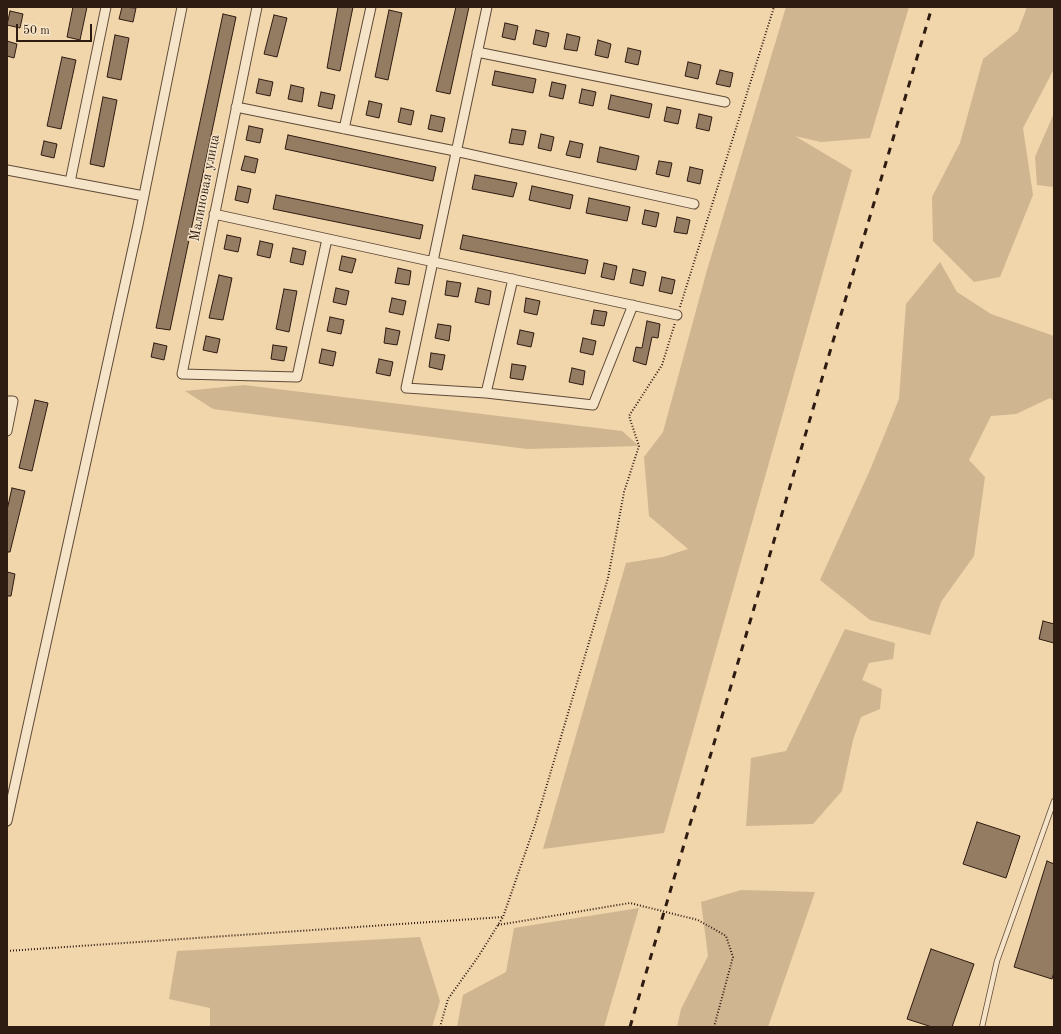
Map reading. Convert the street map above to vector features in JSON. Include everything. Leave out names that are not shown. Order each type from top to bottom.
[{"type":"street","points":[[70,182],[106,7]]},
{"type":"street","points":[[7,822],[8,809],[144,196],[182,7]]},
{"type":"street","name":"Малиновая улица","points":[[257,7],[182,374],[297,377],[327,239]]},
{"type":"street","points":[[344,129],[371,7]]},
{"type":"street","points":[[487,7],[455,151],[406,388],[486,393],[593,405],[633,305]]},
{"type":"street","points":[[477,52],[725,102]]},
{"type":"street","points":[[236,107],[455,151],[694,204]]},
{"type":"street","points":[[7,170],[144,196]]},
{"type":"street","points":[[214,214],[677,315]]},
{"type":"street","points":[[486,393],[513,279]]},
{"type":"street","points":[[7,401],[13,401],[7,431]]},
{"type":"lane","points":[[982,1027],[997,961],[1054,802]]},
{"type":"path","points":[[440,1027],[448,1000],[478,957],[503,917],[535,824],[608,578],[624,492],[639,446],[629,416],[662,366],[774,7]]},
{"type":"path","points":[[498,926],[630,903],[698,920],[726,936],[733,957],[714,1027]]},
{"type":"path","points":[[7,951],[273,934],[503,917]]},
{"type":"shaded area","points":[[786,7],[909,7],[870,138],[821,142],[795,136],[852,170],[664,833],[543,849],[626,563],[663,557],[688,549],[649,516],[644,457],[663,432],[707,270]]},
{"type":"shaded area","points":[[1027,7],[1054,7],[1054,69],[1023,128],[1033,195],[1000,277],[974,282],[933,241],[932,197],[960,143],[983,59],[1018,31]]},
{"type":"shaded area","points":[[1054,113],[1054,187],[1037,185],[1035,157]]},
{"type":"shaded area","points":[[940,262],[957,292],[991,314],[1054,336],[1054,401],[1050,398],[1016,414],[991,416],[969,460],[985,477],[974,556],[941,602],[930,635],[870,620],[820,580],[870,470],[899,399],[906,304]]},
{"type":"shaded area","points":[[244,385],[622,431],[639,446],[527,449],[213,409],[185,391]]},
{"type":"shaded area","points":[[845,629],[895,643],[893,659],[869,663],[862,680],[882,689],[880,709],[861,717],[853,740],[842,791],[813,824],[746,826],[751,758],[786,751]]},
{"type":"shaded area","points":[[741,890],[815,892],[768,1027],[677,1027],[681,1009],[708,956],[701,902]]},
{"type":"shaded area","points":[[639,908],[604,1027],[457,1027],[463,995],[506,972],[514,928]]},
{"type":"shaded area","points":[[420,937],[440,1001],[432,1027],[210,1027],[210,1008],[169,999],[177,951]]},
{"type":"building","points":[[73,7],[87,7],[80,40],[67,37]]},
{"type":"building","points":[[122,7],[136,8],[133,22],[119,19]]},
{"type":"building","points":[[338,7],[353,7],[340,71],[327,68]]},
{"type":"building","points":[[456,7],[469,7],[450,94],[436,91]]},
{"type":"building","points":[[389,10],[402,13],[388,80],[375,77]]},
{"type":"building","points":[[10,11],[23,14],[20,28],[7,25]]},
{"type":"building","points":[[223,14],[236,17],[170,330],[156,328]]},
{"type":"building","points":[[274,15],[287,18],[277,57],[264,54]]},
{"type":"building","points":[[505,23],[518,26],[515,40],[502,37]]},
{"type":"building","points":[[536,30],[549,33],[546,47],[533,44]]},
{"type":"building","points":[[567,34],[580,37],[577,51],[564,49]]},
{"type":"building","points":[[115,35],[129,38],[121,80],[107,77]]},
{"type":"building","points":[[598,40],[611,44],[608,58],[595,55]]},
{"type":"building","points":[[7,41],[17,44],[14,58],[7,56]]},
{"type":"building","points":[[628,48],[641,51],[638,65],[625,62]]},
{"type":"building","points":[[62,57],[76,60],[61,129],[47,126]]},
{"type":"building","points":[[688,62],[701,65],[698,79],[685,76]]},
{"type":"building","points":[[720,70],[733,73],[730,87],[716,84]]},
{"type":"building","points":[[495,71],[536,79],[533,93],[492,85]]},
{"type":"building","points":[[259,79],[273,82],[270,96],[256,93]]},
{"type":"building","points":[[552,82],[566,85],[563,99],[549,96]]},
{"type":"building","points":[[291,85],[304,88],[302,102],[288,99]]},
{"type":"building","points":[[582,89],[596,92],[593,106],[579,103]]},
{"type":"building","points":[[321,92],[335,95],[332,109],[318,106]]},
{"type":"building","points":[[611,95],[652,104],[649,118],[608,109]]},
{"type":"building","points":[[103,97],[117,100],[104,167],[90,164]]},
{"type":"building","points":[[369,101],[382,104],[379,118],[366,115]]},
{"type":"building","points":[[667,107],[681,110],[678,124],[664,121]]},
{"type":"building","points":[[401,108],[414,111],[411,125],[398,122]]},
{"type":"building","points":[[699,114],[712,117],[709,131],[696,128]]},
{"type":"building","points":[[431,115],[445,118],[442,132],[428,129]]},
{"type":"building","points":[[249,126],[263,129],[260,143],[246,140]]},
{"type":"building","points":[[512,129],[526,131],[523,145],[509,143]]},
{"type":"building","points":[[541,134],[554,137],[551,151],[538,148]]},
{"type":"building","points":[[288,135],[436,167],[433,181],[285,149]]},
{"type":"building","points":[[44,141],[57,144],[54,158],[41,155]]},
{"type":"building","points":[[570,141],[583,144],[580,158],[566,155]]},
{"type":"building","points":[[600,147],[639,156],[636,170],[597,162]]},
{"type":"building","points":[[245,156],[258,159],[255,173],[241,170]]},
{"type":"building","points":[[659,161],[672,163],[669,177],[656,174]]},
{"type":"building","points":[[690,167],[703,170],[700,184],[687,181]]},
{"type":"building","points":[[475,175],[517,183],[513,197],[472,189]]},
{"type":"building","points":[[238,186],[251,189],[248,203],[235,200]]},
{"type":"building","points":[[532,186],[573,195],[570,209],[529,200]]},
{"type":"building","points":[[276,195],[423,225],[420,239],[273,209]]},
{"type":"building","points":[[589,198],[630,207],[627,221],[586,213]]},
{"type":"building","points":[[645,210],[659,213],[656,227],[642,224]]},
{"type":"building","points":[[677,217],[690,220],[687,234],[674,232]]},
{"type":"building","points":[[227,235],[241,238],[238,252],[224,249]]},
{"type":"building","points":[[463,235],[588,260],[585,274],[460,249]]},
{"type":"building","points":[[260,241],[273,244],[270,258],[257,255]]},
{"type":"building","points":[[293,248],[306,251],[303,265],[290,262]]},
{"type":"building","points":[[342,256],[356,259],[352,273],[339,270]]},
{"type":"building","points":[[604,263],[617,266],[614,280],[601,277]]},
{"type":"building","points":[[398,268],[411,271],[409,285],[395,283]]},
{"type":"building","points":[[633,269],[646,272],[643,286],[630,283]]},
{"type":"building","points":[[219,275],[232,278],[223,320],[209,318]]},
{"type":"building","points":[[662,277],[675,280],[672,294],[659,291]]},
{"type":"building","points":[[447,281],[461,283],[458,297],[445,295]]},
{"type":"building","points":[[336,288],[349,291],[346,305],[333,302]]},
{"type":"building","points":[[478,288],[491,291],[489,305],[475,302]]},
{"type":"building","points":[[284,289],[297,291],[289,332],[276,329]]},
{"type":"building","points":[[392,298],[406,301],[403,315],[389,312]]},
{"type":"building","points":[[526,298],[540,301],[537,315],[524,312]]},
{"type":"building","points":[[594,310],[607,312],[604,326],[591,324]]},
{"type":"building","points":[[330,317],[344,320],[341,334],[327,331]]},
{"type":"building","points":[[647,321],[660,324],[658,338],[652,337],[646,365],[633,361],[636,347],[642,348]]},
{"type":"building","points":[[438,324],[451,326],[449,341],[435,338]]},
{"type":"building","points":[[386,328],[400,331],[397,345],[384,343]]},
{"type":"building","points":[[520,330],[534,333],[531,347],[517,344]]},
{"type":"building","points":[[206,336],[220,339],[217,353],[203,350]]},
{"type":"building","points":[[583,338],[596,341],[593,355],[580,352]]},
{"type":"building","points":[[154,343],[167,346],[164,360],[151,357]]},
{"type":"building","points":[[273,345],[287,347],[284,361],[271,359]]},
{"type":"building","points":[[322,349],[336,352],[333,366],[319,363]]},
{"type":"building","points":[[431,353],[445,355],[442,370],[429,367]]},
{"type":"building","points":[[379,359],[393,362],[390,376],[376,373]]},
{"type":"building","points":[[512,364],[526,366],[523,380],[510,378]]},
{"type":"building","points":[[572,368],[585,371],[583,385],[569,382]]},
{"type":"building","points":[[35,400],[48,403],[32,471],[19,468]]},
{"type":"building","points":[[12,488],[25,491],[10,552],[7,552],[7,510]]},
{"type":"building","points":[[7,572],[15,574],[11,596],[7,596]]},
{"type":"building","points":[[1043,621],[1054,624],[1054,643],[1039,639]]},
{"type":"building","points":[[977,822],[1020,836],[1006,878],[963,864]]},
{"type":"building","points":[[1047,861],[1054,864],[1054,972],[1052,979],[1014,967]]},
{"type":"building","points":[[931,949],[974,964],[952,1027],[932,1027],[907,1019]]},
{"type":"railway","points":[[630,1027],[932,7]]}]
